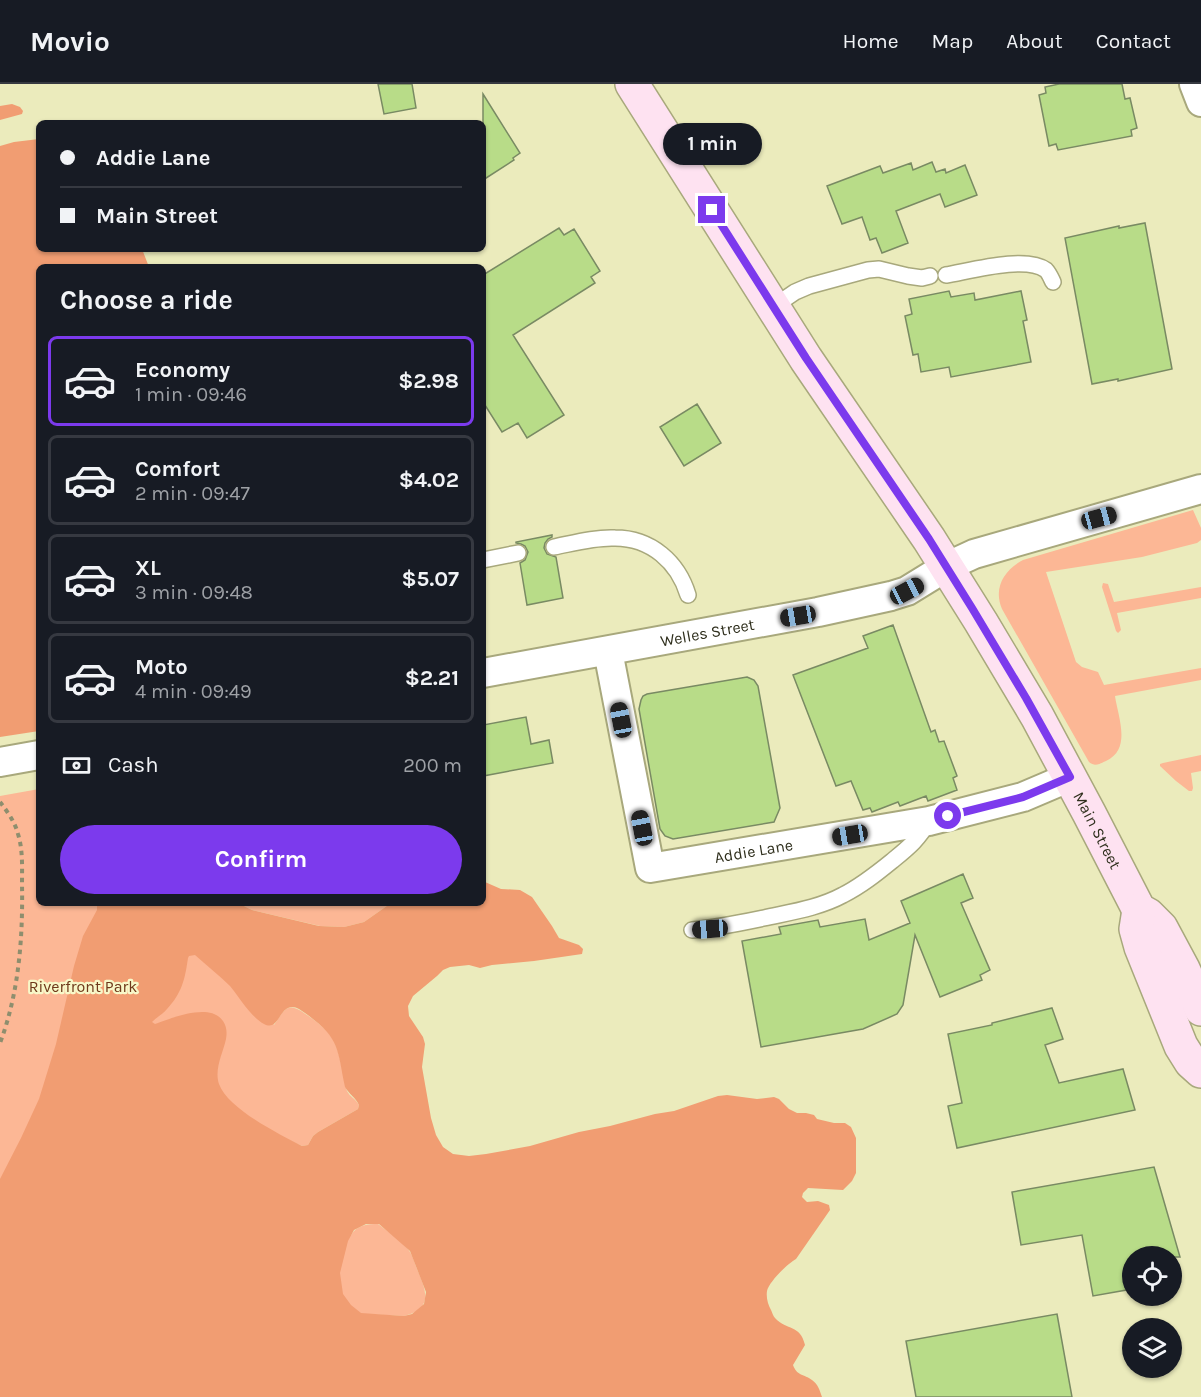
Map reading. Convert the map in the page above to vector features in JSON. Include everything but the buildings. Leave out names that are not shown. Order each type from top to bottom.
[{"type":"main road","name":"Main Street","points":[[632,84],[806,358],[946,567],[1037,716],[1139,910],[1148,915],[1161,928],[1201,1009]]},
{"type":"main road","name":"Main Street","points":[[1139,910],[1136,929],[1141,947],[1181,1046],[1191,1062],[1201,1071]]},
{"type":"street","points":[[1194,84],[1201,102]]},
{"type":"street","name":"Welles Street","points":[[486,672],[818,612],[891,596],[907,591],[961,559],[989,549],[1201,489]]},
{"type":"street","name":"Addie Lane","points":[[608,651],[650,868],[928,821],[1023,797],[1070,777]]},
{"type":"street","points":[[0,762],[36,756]]},
{"type":"lane","points":[[946,275],[1016,263],[1038,266],[1048,271],[1053,282]]},
{"type":"lane","points":[[774,307],[795,292],[809,286],[868,270],[879,269],[922,278],[930,276]]},
{"type":"lane","points":[[554,547],[602,538],[633,540],[652,547],[662,554],[679,574],[688,595]]},
{"type":"lane","points":[[486,559],[518,553]]},
{"type":"lane","points":[[692,930],[710,929],[807,909],[836,899],[867,881],[909,846],[920,836],[928,821]]},
{"type":"path","points":[[0,802],[18,833],[22,858],[17,978],[0,1043]]},
{"type":"green space","points":[[12,104],[20,107],[22,114],[0,120],[0,106]]},
{"type":"green space","points":[[36,139],[36,252],[143,252],[148,264],[36,264],[36,731],[0,737],[0,146]]},
{"type":"green space","points":[[1193,510],[1201,528],[1201,540],[1197,543],[1142,557],[1046,572],[1076,662],[1082,667],[1098,672],[1104,685],[1201,668],[1201,680],[1115,696],[1121,732],[1119,749],[1106,761],[1093,764],[1089,762],[1002,609],[999,594],[1002,580],[1010,569],[1023,560]]},
{"type":"green space","points":[[1103,583],[1108,584],[1114,602],[1201,587],[1201,598],[1117,613],[1121,630],[1118,633],[1102,587]]},
{"type":"green space","points":[[1201,755],[1201,771],[1191,773],[1192,791],[1176,781],[1160,766],[1163,763]]},
{"type":"green space","name":"Riverfront Park","points":[[36,790],[36,906],[215,906],[274,1025],[284,1011],[288,1008],[295,1008],[328,1033],[336,1045],[347,1091],[358,1103],[358,1109],[318,1132],[308,1145],[302,1146],[285,1138],[351,1235],[360,1227],[378,1224],[408,1248],[425,1291],[424,1304],[420,1309],[404,1316],[0,1296],[0,796]]},
{"type":"green space","name":"Riverfront Park","points":[[486,882],[501,889],[520,890],[532,897],[559,938],[579,945],[583,949],[582,954],[534,961],[480,968],[469,965],[450,967],[443,970],[413,996],[408,1006],[409,1016],[425,1044],[422,1067],[431,1118],[436,1135],[443,1147],[453,1154],[469,1156],[530,1146],[579,1132],[674,1111],[727,1095],[757,1099],[774,1097],[797,1113],[814,1115],[817,1119],[834,1123],[845,1123],[851,1127],[856,1138],[856,1173],[852,1181],[843,1190],[808,1188],[803,1193],[802,1197],[807,1202],[818,1201],[829,1205],[830,1210],[796,1259],[779,1274],[767,1291],[774,1317],[803,1338],[805,1345],[793,1365],[795,1369],[814,1382],[822,1397],[0,1397],[0,1179],[39,1099],[56,1044],[83,936],[97,906],[244,906],[252,910],[319,926],[344,927],[364,922],[387,906],[486,906]],"holes":[[[195,955],[230,986],[250,1012],[264,1024],[272,1025],[285,1010],[293,1007],[305,1013],[325,1030],[338,1053],[345,1087],[358,1103],[358,1109],[318,1132],[308,1145],[302,1146],[255,1120],[224,1093],[219,1084],[218,1067],[226,1037],[226,1028],[217,1015],[190,1013],[155,1024],[152,1022],[176,997],[184,979],[189,956]],[[366,1224],[379,1224],[410,1251],[426,1292],[424,1304],[412,1314],[404,1316],[361,1313],[343,1294],[340,1273],[348,1241],[354,1230]]]},
{"type":"green space","points":[[244,906],[387,906],[364,922],[344,927],[320,926],[252,910]]},
{"type":"route","points":[[712,210],[806,358],[929,539],[1037,716],[1070,777],[1023,797],[948,816]]}]
